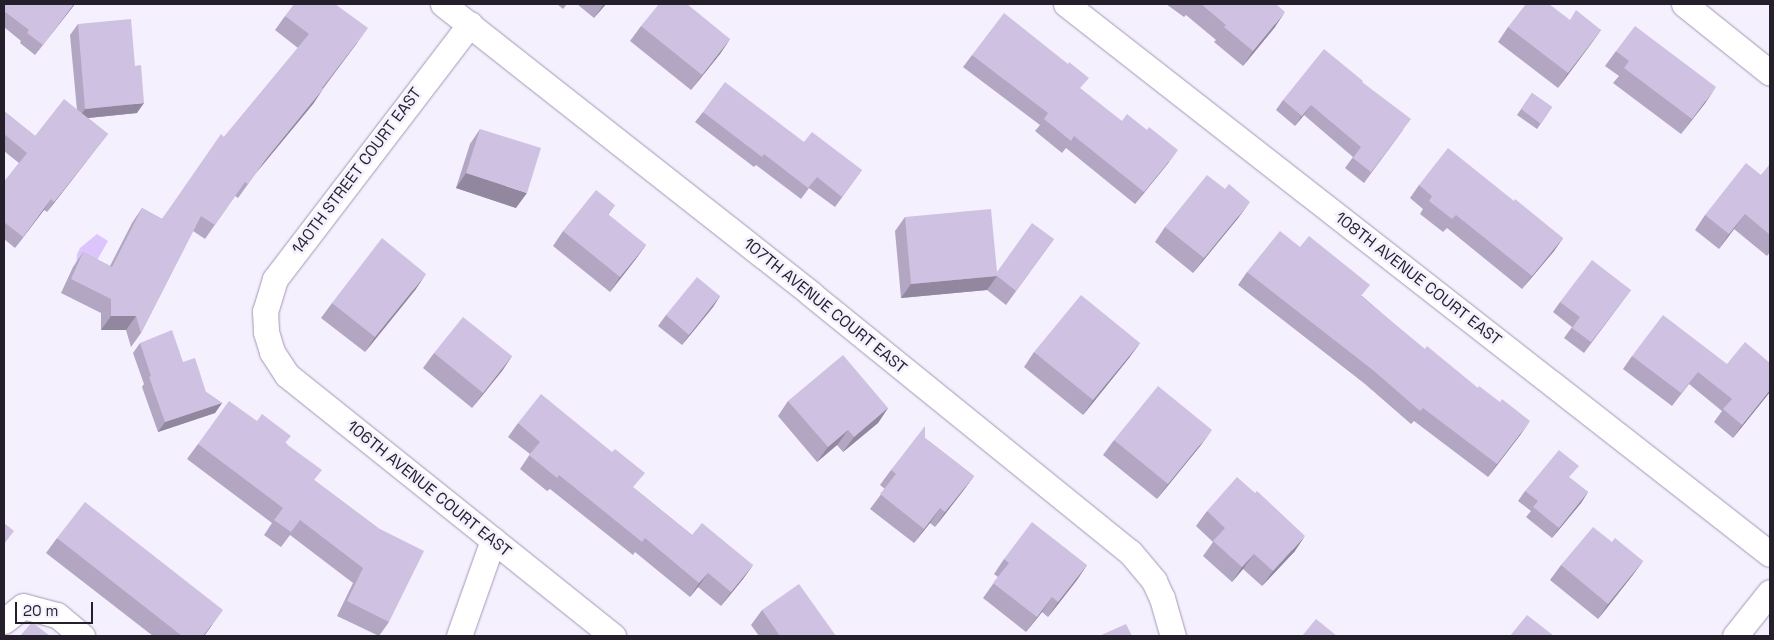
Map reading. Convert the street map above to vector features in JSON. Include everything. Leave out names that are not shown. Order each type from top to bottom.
[{"type":"street","name":"107TH AVENUE COURT EAST","points":[[443,4],[803,288],[1130,552],[1154,581],[1162,598],[1172,636]]},
{"type":"street","name":"108TH AVENUE COURT EAST","points":[[1066,4],[1770,554]]},
{"type":"street","points":[[1684,4],[1770,73]]},
{"type":"street","name":"140TH STREET COURT EAST","points":[[266,326],[267,298],[275,278],[470,24]]},
{"type":"street","name":"106TH AVENUE COURT EAST","points":[[266,326],[272,352],[287,374],[613,636]]},
{"type":"street","points":[[459,636],[493,540]]},
{"type":"street","points":[[1736,636],[1770,592]]},
{"type":"street","points":[[4,621],[23,606],[57,615],[82,636]]},
{"type":"shaded area","points":[[97,234],[108,241],[88,276],[76,269],[77,254],[80,248]]},
{"type":"building","points":[[4,4],[74,4],[43,45],[27,33],[29,30],[4,11]]},
{"type":"building","points":[[294,4],[335,4],[368,28],[323,89],[248,184],[245,182],[215,225],[201,216],[141,333],[136,316],[111,316],[111,299],[71,279],[83,252],[112,267],[142,208],[162,219],[221,134],[224,137],[309,34],[285,16]]},
{"type":"building","points":[[659,4],[687,4],[730,39],[702,75],[641,26]]},
{"type":"building","points":[[1201,4],[1276,4],[1285,12],[1253,51],[1224,27],[1226,25]]},
{"type":"building","points":[[1526,4],[1549,4],[1570,20],[1576,10],[1601,30],[1568,73],[1508,27]]},
{"type":"building","points":[[1004,13],[1068,64],[1069,62],[1089,78],[1080,88],[1122,121],[1127,114],[1147,130],[1149,127],[1178,150],[1144,192],[1074,136],[1071,141],[1044,119],[1048,113],[972,55]]},
{"type":"building","points":[[131,19],[135,66],[141,65],[144,103],[85,109],[78,24]]},
{"type":"building","points":[[1635,26],[1716,87],[1692,119],[1624,68],[1629,61],[1616,51]]},
{"type":"building","points":[[1324,49],[1362,82],[1411,119],[1371,172],[1353,158],[1361,147],[1311,105],[1302,116],[1283,100]]},
{"type":"building","points":[[725,82],[804,142],[812,132],[862,170],[842,197],[817,177],[808,188],[764,154],[762,157],[703,112]]},
{"type":"building","points":[[1532,93],[1552,107],[1541,124],[1521,109]]},
{"type":"building","points":[[64,99],[108,134],[54,202],[51,199],[23,237],[4,222],[4,182],[27,153],[4,134],[4,111],[35,136]]},
{"type":"building","points":[[480,129],[541,148],[527,193],[466,173]]},
{"type":"building","points":[[1448,148],[1563,238],[1532,276],[1456,215],[1452,219],[1429,201],[1432,196],[1419,185]]},
{"type":"building","points":[[1746,163],[1761,175],[1770,166],[1770,235],[1745,214],[1729,234],[1705,215]]},
{"type":"building","points":[[1207,175],[1225,189],[1229,184],[1250,202],[1204,258],[1165,227]]},
{"type":"building","points":[[596,190],[615,205],[608,214],[646,245],[620,277],[563,231]]},
{"type":"building","points":[[991,209],[997,272],[1032,223],[1054,239],[1016,291],[997,276],[911,284],[905,217]]},
{"type":"building","points":[[1280,231],[1300,247],[1309,236],[1370,285],[1361,296],[1425,349],[1427,346],[1478,388],[1479,386],[1500,402],[1502,399],[1530,421],[1497,464],[1423,408],[1420,411],[1374,371],[1247,272]]},
{"type":"building","points":[[382,238],[426,274],[375,337],[332,303]]},
{"type":"building","points":[[1592,260],[1631,290],[1591,342],[1572,328],[1580,317],[1560,302]]},
{"type":"building","points":[[697,277],[720,296],[689,335],[666,315]]},
{"type":"building","points":[[1081,295],[1140,343],[1093,400],[1034,352]]},
{"type":"building","points":[[1663,315],[1727,364],[1745,342],[1770,363],[1770,390],[1742,425],[1723,409],[1732,399],[1698,372],[1681,393],[1632,356]]},
{"type":"building","points":[[463,317],[512,356],[483,393],[434,353]]},
{"type":"building","points":[[172,330],[183,362],[195,358],[206,392],[222,403],[165,422],[149,377],[151,376],[140,343]]},
{"type":"building","points":[[843,355],[888,408],[854,437],[848,430],[828,447],[788,401]]},
{"type":"building","points":[[1158,386],[1212,430],[1168,484],[1114,440]]},
{"type":"building","points":[[541,394],[612,452],[615,449],[645,473],[633,487],[692,535],[702,523],[753,565],[731,592],[708,573],[699,583],[645,538],[642,542],[559,475],[557,478],[529,455],[540,442],[518,423]]},
{"type":"building","points":[[229,401],[257,421],[262,414],[291,436],[285,443],[322,470],[314,480],[378,528],[424,551],[389,622],[347,601],[363,568],[300,520],[291,532],[274,520],[283,508],[198,444]]},
{"type":"building","points":[[925,426],[925,438],[974,476],[945,512],[940,508],[924,529],[880,494],[896,474],[891,470]]},
{"type":"building","points":[[1559,450],[1579,466],[1569,477],[1588,492],[1559,528],[1533,507],[1538,501],[1525,491]]},
{"type":"building","points":[[1237,477],[1255,493],[1257,491],[1305,536],[1273,571],[1254,554],[1242,567],[1213,541],[1225,528],[1207,511]]},
{"type":"building","points":[[85,502],[223,610],[203,636],[182,636],[57,538]]},
{"type":"building","points":[[1032,522],[1087,565],[1058,602],[1052,597],[1037,617],[993,583],[1009,563],[1004,559]]},
{"type":"building","points":[[4,523],[14,531],[4,544]]},
{"type":"building","points":[[1593,527],[1612,542],[1615,538],[1643,561],[1608,604],[1561,565]]},
{"type":"building","points":[[799,584],[836,636],[780,636],[762,610]]},
{"type":"building","points":[[1527,615],[1554,636],[1510,636]]},
{"type":"building","points":[[1316,619],[1337,636],[1302,636]]},
{"type":"building","points":[[32,622],[50,636],[20,636]]},
{"type":"building","points":[[1126,624],[1132,636],[1099,636]]}]
